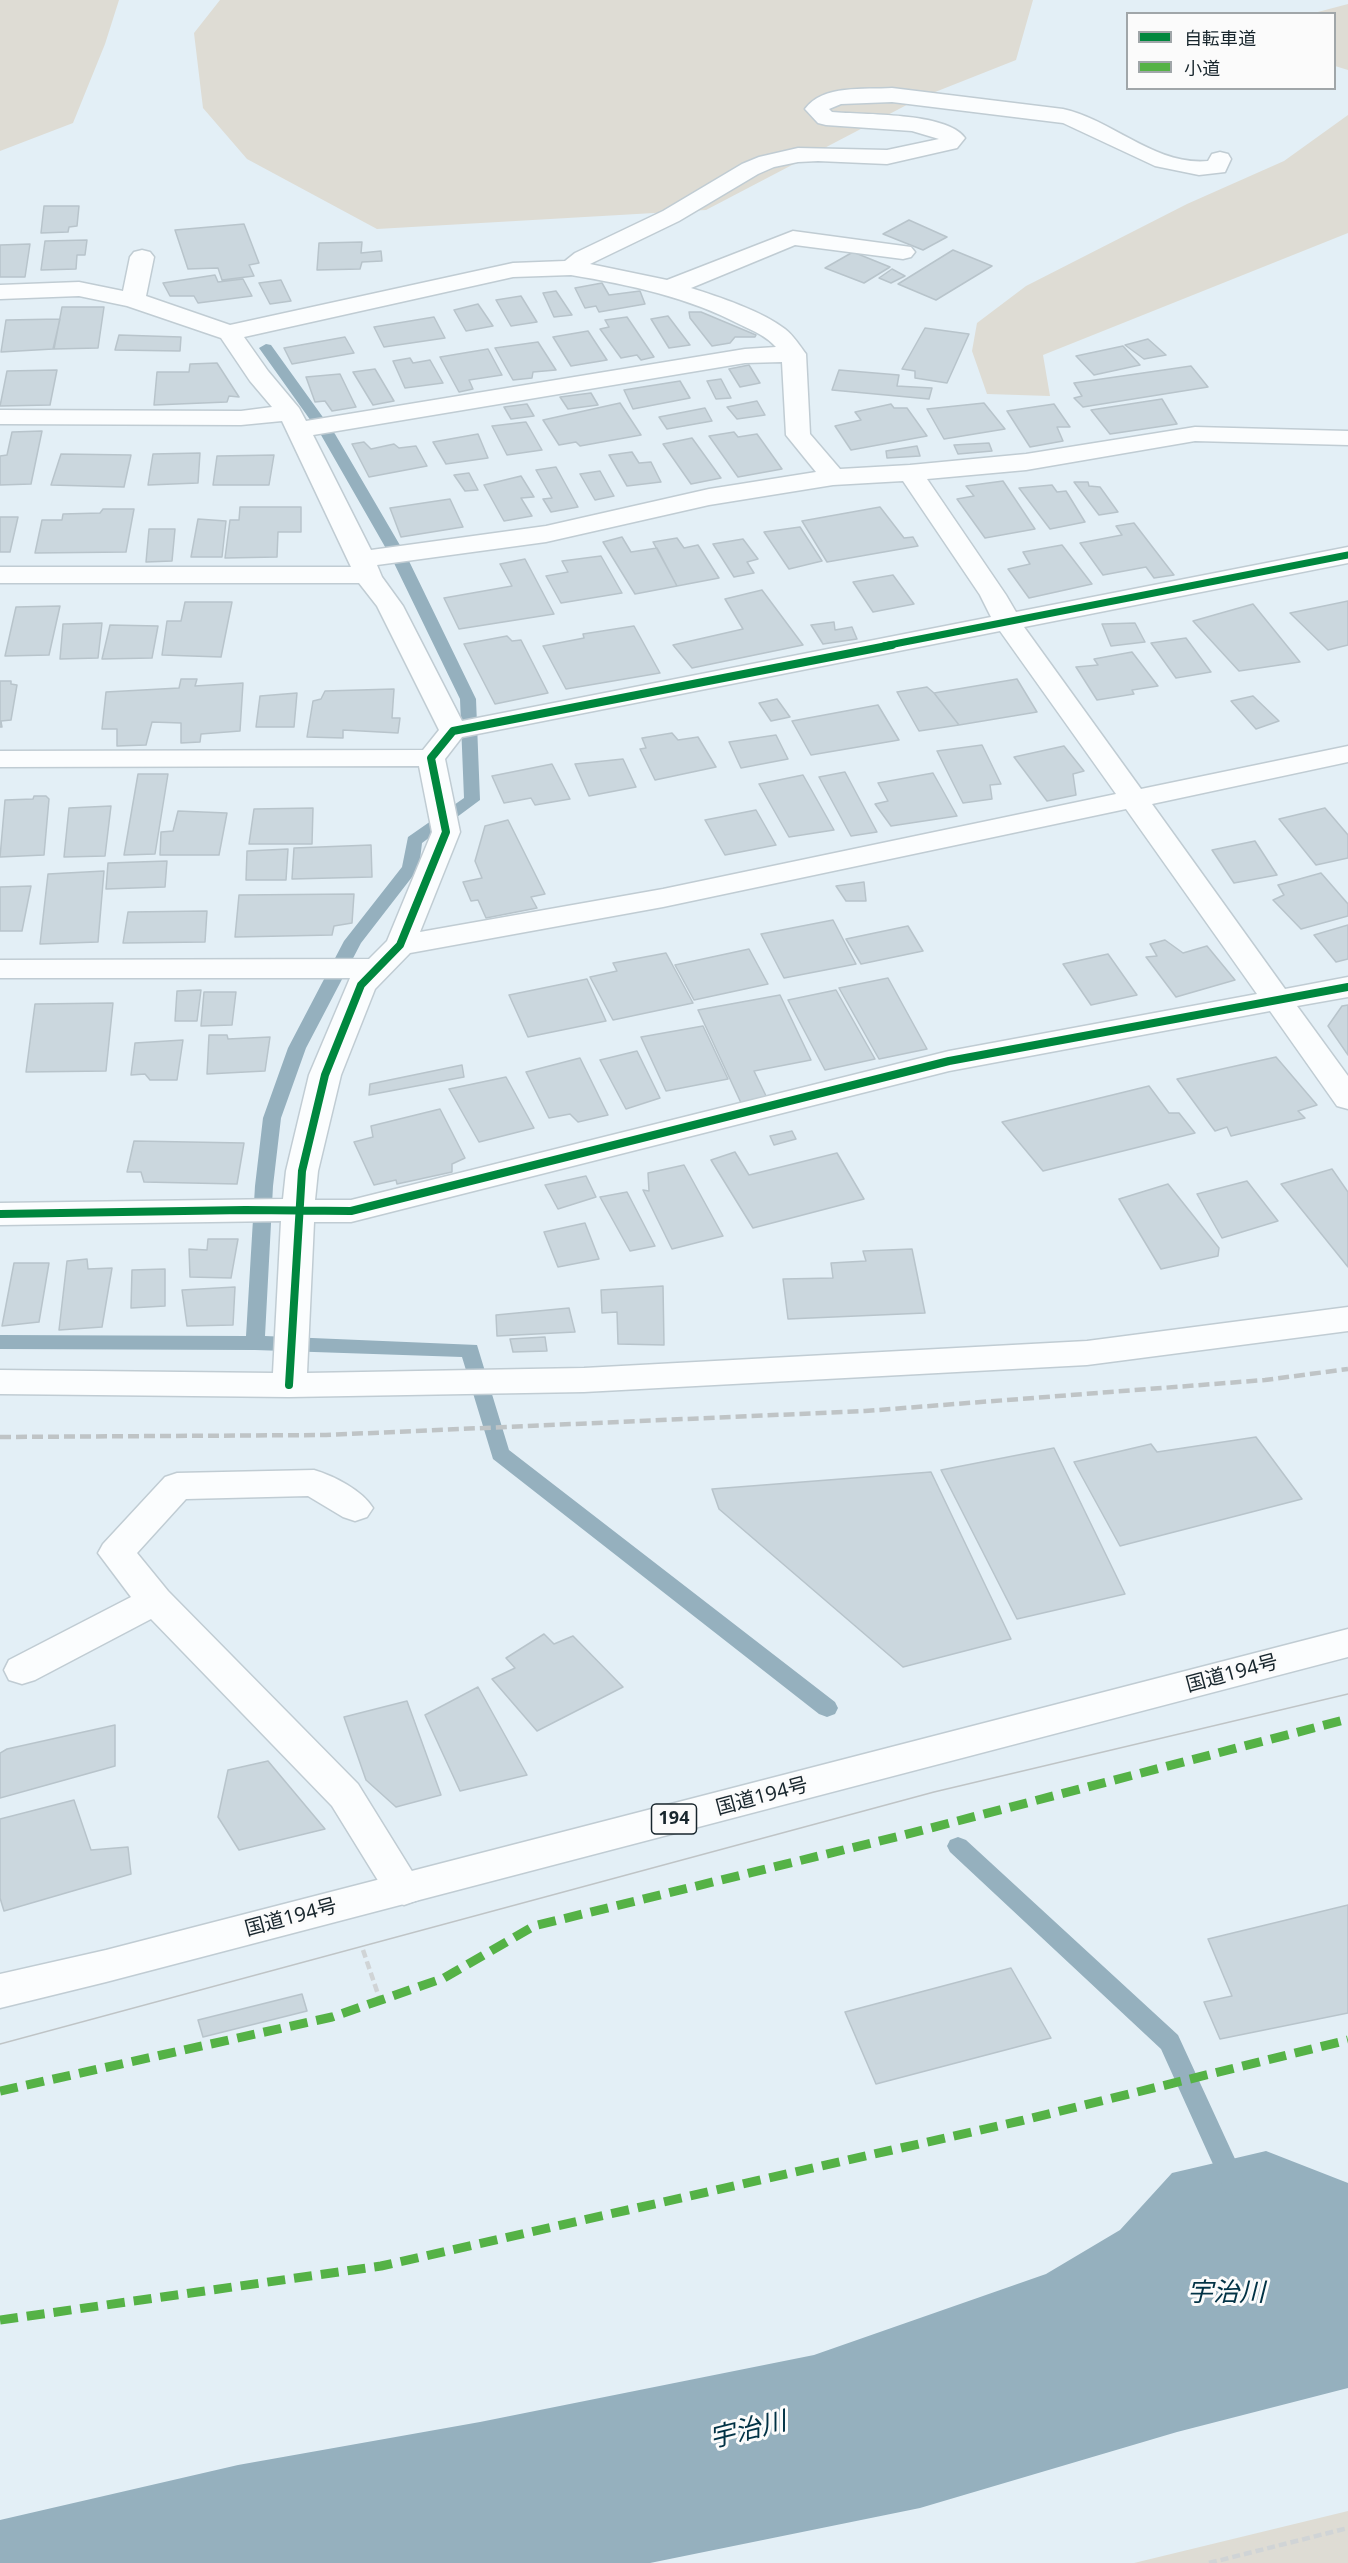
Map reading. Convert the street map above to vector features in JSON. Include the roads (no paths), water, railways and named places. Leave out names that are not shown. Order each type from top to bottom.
[{"type":"main road","points":[[571,268],[583,258],[671,216],[750,169],[766,162],[818,154],[853,158],[887,157],[949,143],[954,138],[947,131],[923,125],[826,118],[816,109],[824,100],[841,97],[914,97],[1063,116],[1077,119],[1163,162],[1186,169],[1217,167],[1220,159]]},
{"type":"main road","points":[[669,288],[793,238],[903,252]]},
{"type":"main road","points":[[133,300],[142,257]]},
{"type":"main road","points":[[0,292],[79,289],[133,300],[229,333],[513,270],[571,268],[630,278],[669,288],[727,308],[777,334],[794,354],[798,435],[833,477]]},
{"type":"main road","points":[[229,333],[293,422],[363,567],[381,590],[416,653],[453,731]]},
{"type":"main road","points":[[0,417],[241,418],[293,422],[745,356],[794,354]]},
{"type":"main road","points":[[0,575],[363,567],[546,534],[709,497],[833,477],[910,473],[1026,462],[1195,434],[1348,438]]},
{"type":"main road","points":[[910,473],[993,595],[1008,623],[1348,1099]]},
{"type":"main road","points":[[431,758],[453,731],[1348,555]]},
{"type":"main road","points":[[400,945],[663,898],[1348,754]]},
{"type":"main road","points":[[0,759],[431,758]]},
{"type":"main road","points":[[290,1374],[291,1326],[302,1172],[325,1075],[361,985],[400,945],[446,832],[431,758]]},
{"type":"main road","points":[[0,969],[376,969]]},
{"type":"main road","points":[[0,1214],[245,1210],[351,1211],[949,1061],[1348,987]]},
{"type":"main road","points":[[0,1382],[290,1374],[452,1382],[584,1380],[1088,1353],[1348,1319]]},
{"type":"main road","points":[[355,1508],[314,1483],[177,1486],[116,1553],[155,1601],[345,1795],[404,1889]]},
{"type":"main road","points":[[22,1670],[155,1601]]},
{"type":"main road","name":"国道194号","points":[[0,1991],[106,1966],[1348,1644]]},
{"type":"water","name":"宇治川","points":[[1266,2151],[1348,2183],[1348,2388],[1177,2432],[920,2508],[650,2563],[0,2563],[0,2520],[238,2465],[480,2422],[814,2355],[1046,2274],[1120,2230],[1172,2173]]},
{"type":"waterway","points":[[255,1343],[264,1186],[272,1118],[297,1048],[353,941],[410,868],[414,841],[472,800],[468,699],[400,559],[328,434],[266,348]]},
{"type":"waterway","points":[[0,1342],[255,1343]]},
{"type":"waterway","points":[[255,1343],[470,1350],[500,1454],[827,1708]]},
{"type":"waterway","points":[[958,1846],[1170,2042],[1235,2185]]},
{"type":"tram line","points":[[0,2044],[934,1792],[1348,1694]]},
{"type":"railway","points":[[0,1437],[326,1435],[865,1411],[1265,1380],[1348,1369]]}]
